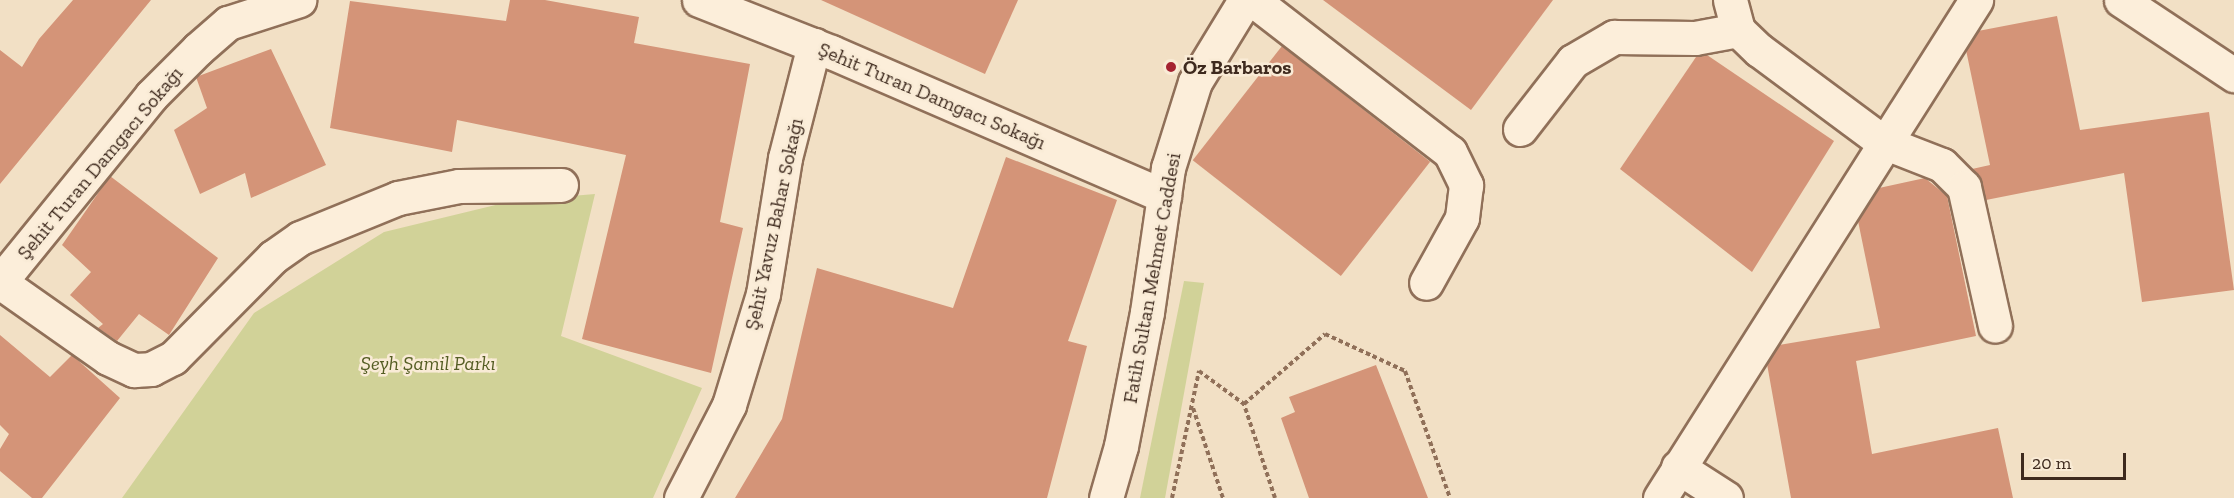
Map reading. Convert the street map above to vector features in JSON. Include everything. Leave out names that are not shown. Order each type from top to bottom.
[{"type":"street","name":"Şehit Turan Damgacı Sokağı","points":[[0,282],[152,96],[198,49],[228,23],[299,0]]},
{"type":"street","name":"Şehit Turan Damgacı Sokağı","points":[[699,0],[814,45],[1164,196]]},
{"type":"street","name":"Fatih Sultan Mehmet Caddesi","points":[[1106,498],[1121,446],[1168,168],[1195,82],[1245,0]]},
{"type":"street","points":[[1253,0],[1450,152],[1466,185],[1462,218],[1426,283]]},
{"type":"street","points":[[1660,498],[1883,142],[1976,0]]},
{"type":"street","points":[[2121,0],[2234,75]]},
{"type":"street","points":[[1520,129],[1573,61],[1614,37],[1695,38],[1734,15],[1883,142],[1942,165],[1964,187],[1995,326]]},
{"type":"street","name":"Şehit Yavuz Bahar Sokağı","points":[[681,498],[729,405],[763,294],[785,158],[814,45]]},
{"type":"street","points":[[0,282],[108,358],[134,370],[151,369],[173,358],[273,257],[300,238],[398,198],[459,186],[561,185]]},
{"type":"street","points":[[1678,467],[1726,498]]},
{"type":"path","points":[[1244,404],[1325,334],[1405,371],[1450,498]]},
{"type":"path","points":[[1173,498],[1199,371],[1244,404],[1275,498]]},
{"type":"path","points":[[1192,405],[1223,498]]},
{"type":"green space","name":"Şeyh Şamil Parkı","points":[[595,194],[561,336],[702,388],[653,498],[122,498],[254,313],[384,232],[512,201]]},
{"type":"green space","points":[[1184,281],[1204,283],[1165,498],[1140,498]]},
{"type":"building","points":[[73,0],[151,0],[0,184],[0,50],[22,67],[39,39]]},
{"type":"building","points":[[510,0],[545,0],[639,17],[634,43],[750,64],[720,222],[743,228],[711,373],[582,339],[626,155],[457,120],[452,152],[330,128],[350,1],[506,21]]},
{"type":"building","points":[[821,0],[1018,0],[985,74]]},
{"type":"building","points":[[1323,0],[1553,0],[1471,110]]},
{"type":"building","points":[[2057,16],[2080,130],[2209,112],[2234,290],[2142,302],[2124,173],[1986,200],[1982,182],[1972,169],[1990,165],[1966,50],[1978,31]]},
{"type":"building","points":[[1282,46],[1430,162],[1341,276],[1193,160]]},
{"type":"building","points":[[271,49],[326,165],[251,198],[245,173],[200,194],[174,130],[207,108],[196,77]]},
{"type":"building","points":[[1707,55],[1834,141],[1752,272],[1620,169],[1696,57]]},
{"type":"building","points":[[1006,157],[1117,200],[1068,341],[1087,346],[1047,498],[735,498],[782,419],[817,268],[953,308]]},
{"type":"building","points":[[110,176],[218,258],[169,335],[139,314],[117,341],[98,328],[103,324],[70,295],[91,272],[62,245]]},
{"type":"building","points":[[1925,178],[1947,196],[1976,336],[1856,361],[1872,454],[1998,428],[2013,498],[1791,498],[1767,364],[1779,345],[1880,328],[1858,221],[1879,188]]},
{"type":"building","points":[[0,335],[50,377],[72,355],[120,398],[42,498],[32,498],[0,471],[0,449],[9,434],[0,425]]},
{"type":"building","points":[[1376,365],[1428,498],[1309,498],[1281,418],[1295,412],[1289,397]]},
{"type":"place","name":"Öz Barbaros","points":[[1171,67]]}]
